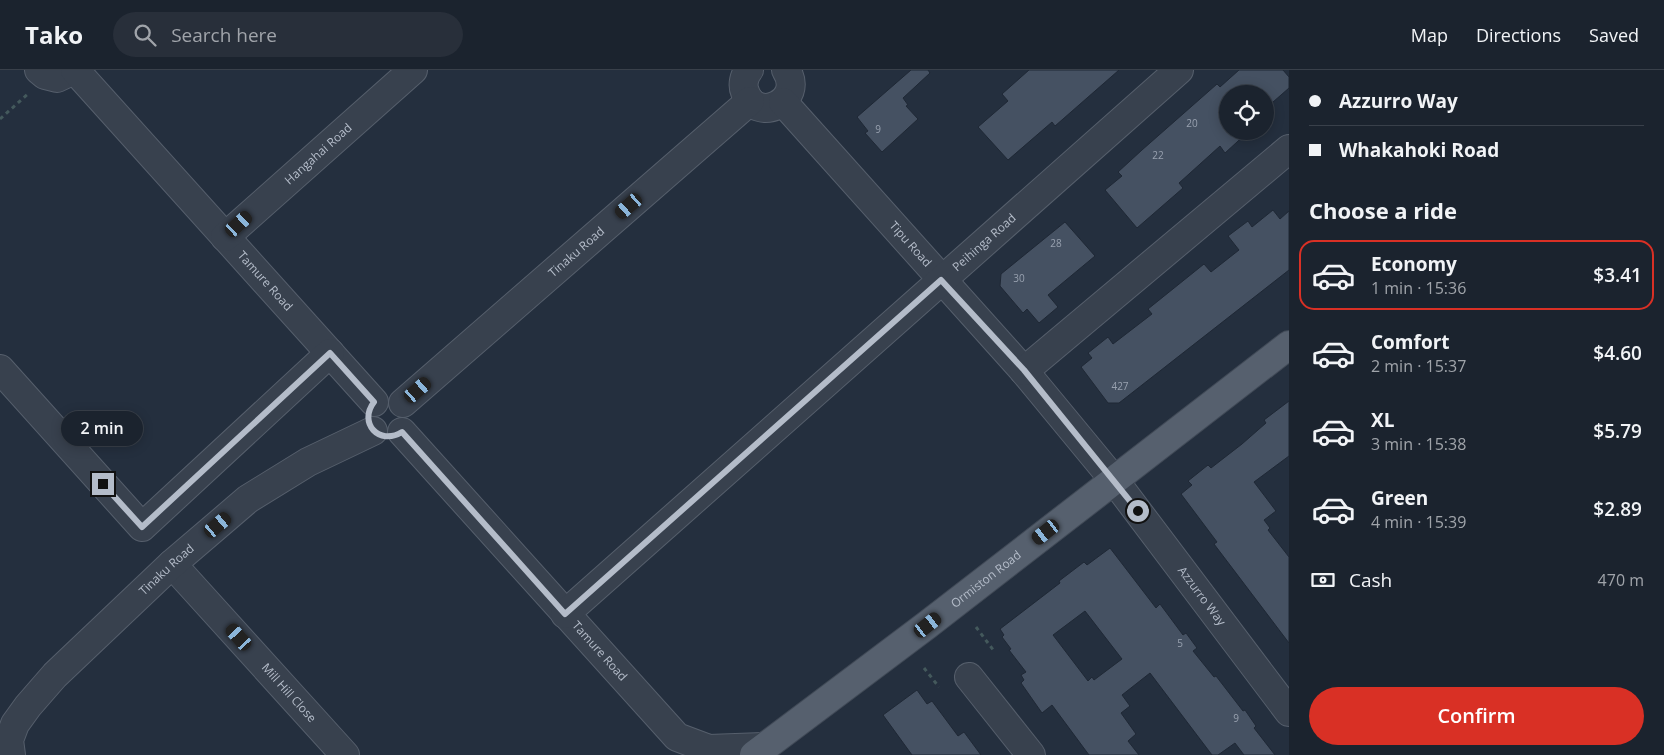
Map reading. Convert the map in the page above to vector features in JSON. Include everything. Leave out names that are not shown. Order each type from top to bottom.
[{"type":"main road","name":"Ormiston Road","points":[[759,751],[928,625],[1289,345]]},
{"type":"street","points":[[42,72],[57,78],[75,70]]},
{"type":"street","name":"Tamure Road","points":[[75,70],[374,402]]},
{"type":"street","name":"Hangahai Road","points":[[225,237],[413,70]]},
{"type":"street","points":[[749,70],[744,88],[750,101],[755,105],[769,108],[782,102],[790,90],[791,82],[786,70]]},
{"type":"street","name":"Peihinga Road","points":[[565,614],[1179,70]]},
{"type":"street","name":"Tinaku Road","points":[[403,403],[750,101]]},
{"type":"street","name":"Tipu Road","points":[[782,102],[1024,370],[1114,480]]},
{"type":"street","points":[[1024,370],[1289,150]]},
{"type":"street","points":[[0,370],[142,527],[330,353]]},
{"type":"street","points":[[386,396],[398,399],[403,403],[408,414],[408,421],[402,432],[390,437],[384,437],[373,431],[369,425],[368,413],[374,402],[386,396]]},
{"type":"street","name":"Tinaku Road","points":[[11,755],[8,740],[15,724],[28,706],[55,675],[172,564],[248,499],[308,462],[373,431]]},
{"type":"street","name":"Tamure Road","points":[[402,432],[565,614],[678,746],[759,751]]},
{"type":"street","name":"Azzurro Way","points":[[1114,480],[1289,712]]},
{"type":"street","name":"Mill Hill Close","points":[[172,564],[345,755]]},
{"type":"street","points":[[969,677],[1031,755]]},
{"type":"path","points":[[0,119],[38,84],[42,72]]},
{"type":"path","points":[[976,627],[994,651]]},
{"type":"path","points":[[924,668],[939,687]]},
{"type":"building","points":[[911,70],[928,70],[930,73],[903,98],[908,105],[906,106],[918,119],[882,152],[865,133],[868,131],[857,117]]},
{"type":"building","points":[[1029,70],[1119,70],[1055,126],[1052,122],[1008,160],[978,127],[1008,101],[1002,94]]},
{"type":"building","points":[[1239,70],[1283,70],[1289,77],[1289,88],[1274,101],[1274,85],[1222,85]]},
{"type":"building","points":[[1217,84],[1219,86],[1219,140],[1239,140],[1225,153],[1220,146],[1179,183],[1183,188],[1137,228],[1105,190],[1122,176],[1118,172]]},
{"type":"building","points":[[1273,210],[1280,219],[1289,211],[1289,270],[1119,403],[1108,403],[1081,367],[1092,358],[1088,353],[1108,337],[1113,344],[1152,314],[1148,309],[1204,264],[1211,272],[1239,250],[1228,236],[1248,221],[1252,227]]},
{"type":"building","points":[[1065,222],[1095,256],[1048,295],[1058,307],[1039,323],[1027,309],[1023,313],[1000,286],[1001,274]]},
{"type":"building","points":[[1289,401],[1289,456],[1254,482],[1276,511],[1264,520],[1270,528],[1268,530],[1289,557],[1289,643],[1214,544],[1217,542],[1181,494],[1192,485],[1188,481],[1208,465],[1211,468],[1242,444],[1266,423],[1264,420]]},
{"type":"building","points":[[1110,548],[1156,608],[1160,604],[1183,635],[1186,633],[1197,648],[1193,651],[1214,677],[1216,676],[1243,711],[1245,710],[1256,726],[1254,728],[1275,755],[1244,755],[1235,743],[1218,755],[1212,755],[1150,673],[1122,695],[1130,706],[1121,713],[1136,734],[1128,741],[1139,755],[1089,755],[1052,705],[1042,713],[1021,683],[1024,680],[1021,675],[1026,672],[1009,650],[1011,649],[1002,637],[1004,635],[1000,629],[1084,562],[1087,565]],"holes":[[[1085,611],[1122,659],[1094,680],[1092,677],[1088,681],[1053,635]]]},
{"type":"building","points":[[917,690],[927,704],[932,701],[958,736],[964,732],[981,755],[912,755],[883,715]]},
{"type":"route","points":[[103,484],[142,527],[330,353],[374,402],[368,413],[369,425],[373,431],[384,437],[396,436],[402,432],[565,614],[941,280],[1024,370],[1138,511]]}]
